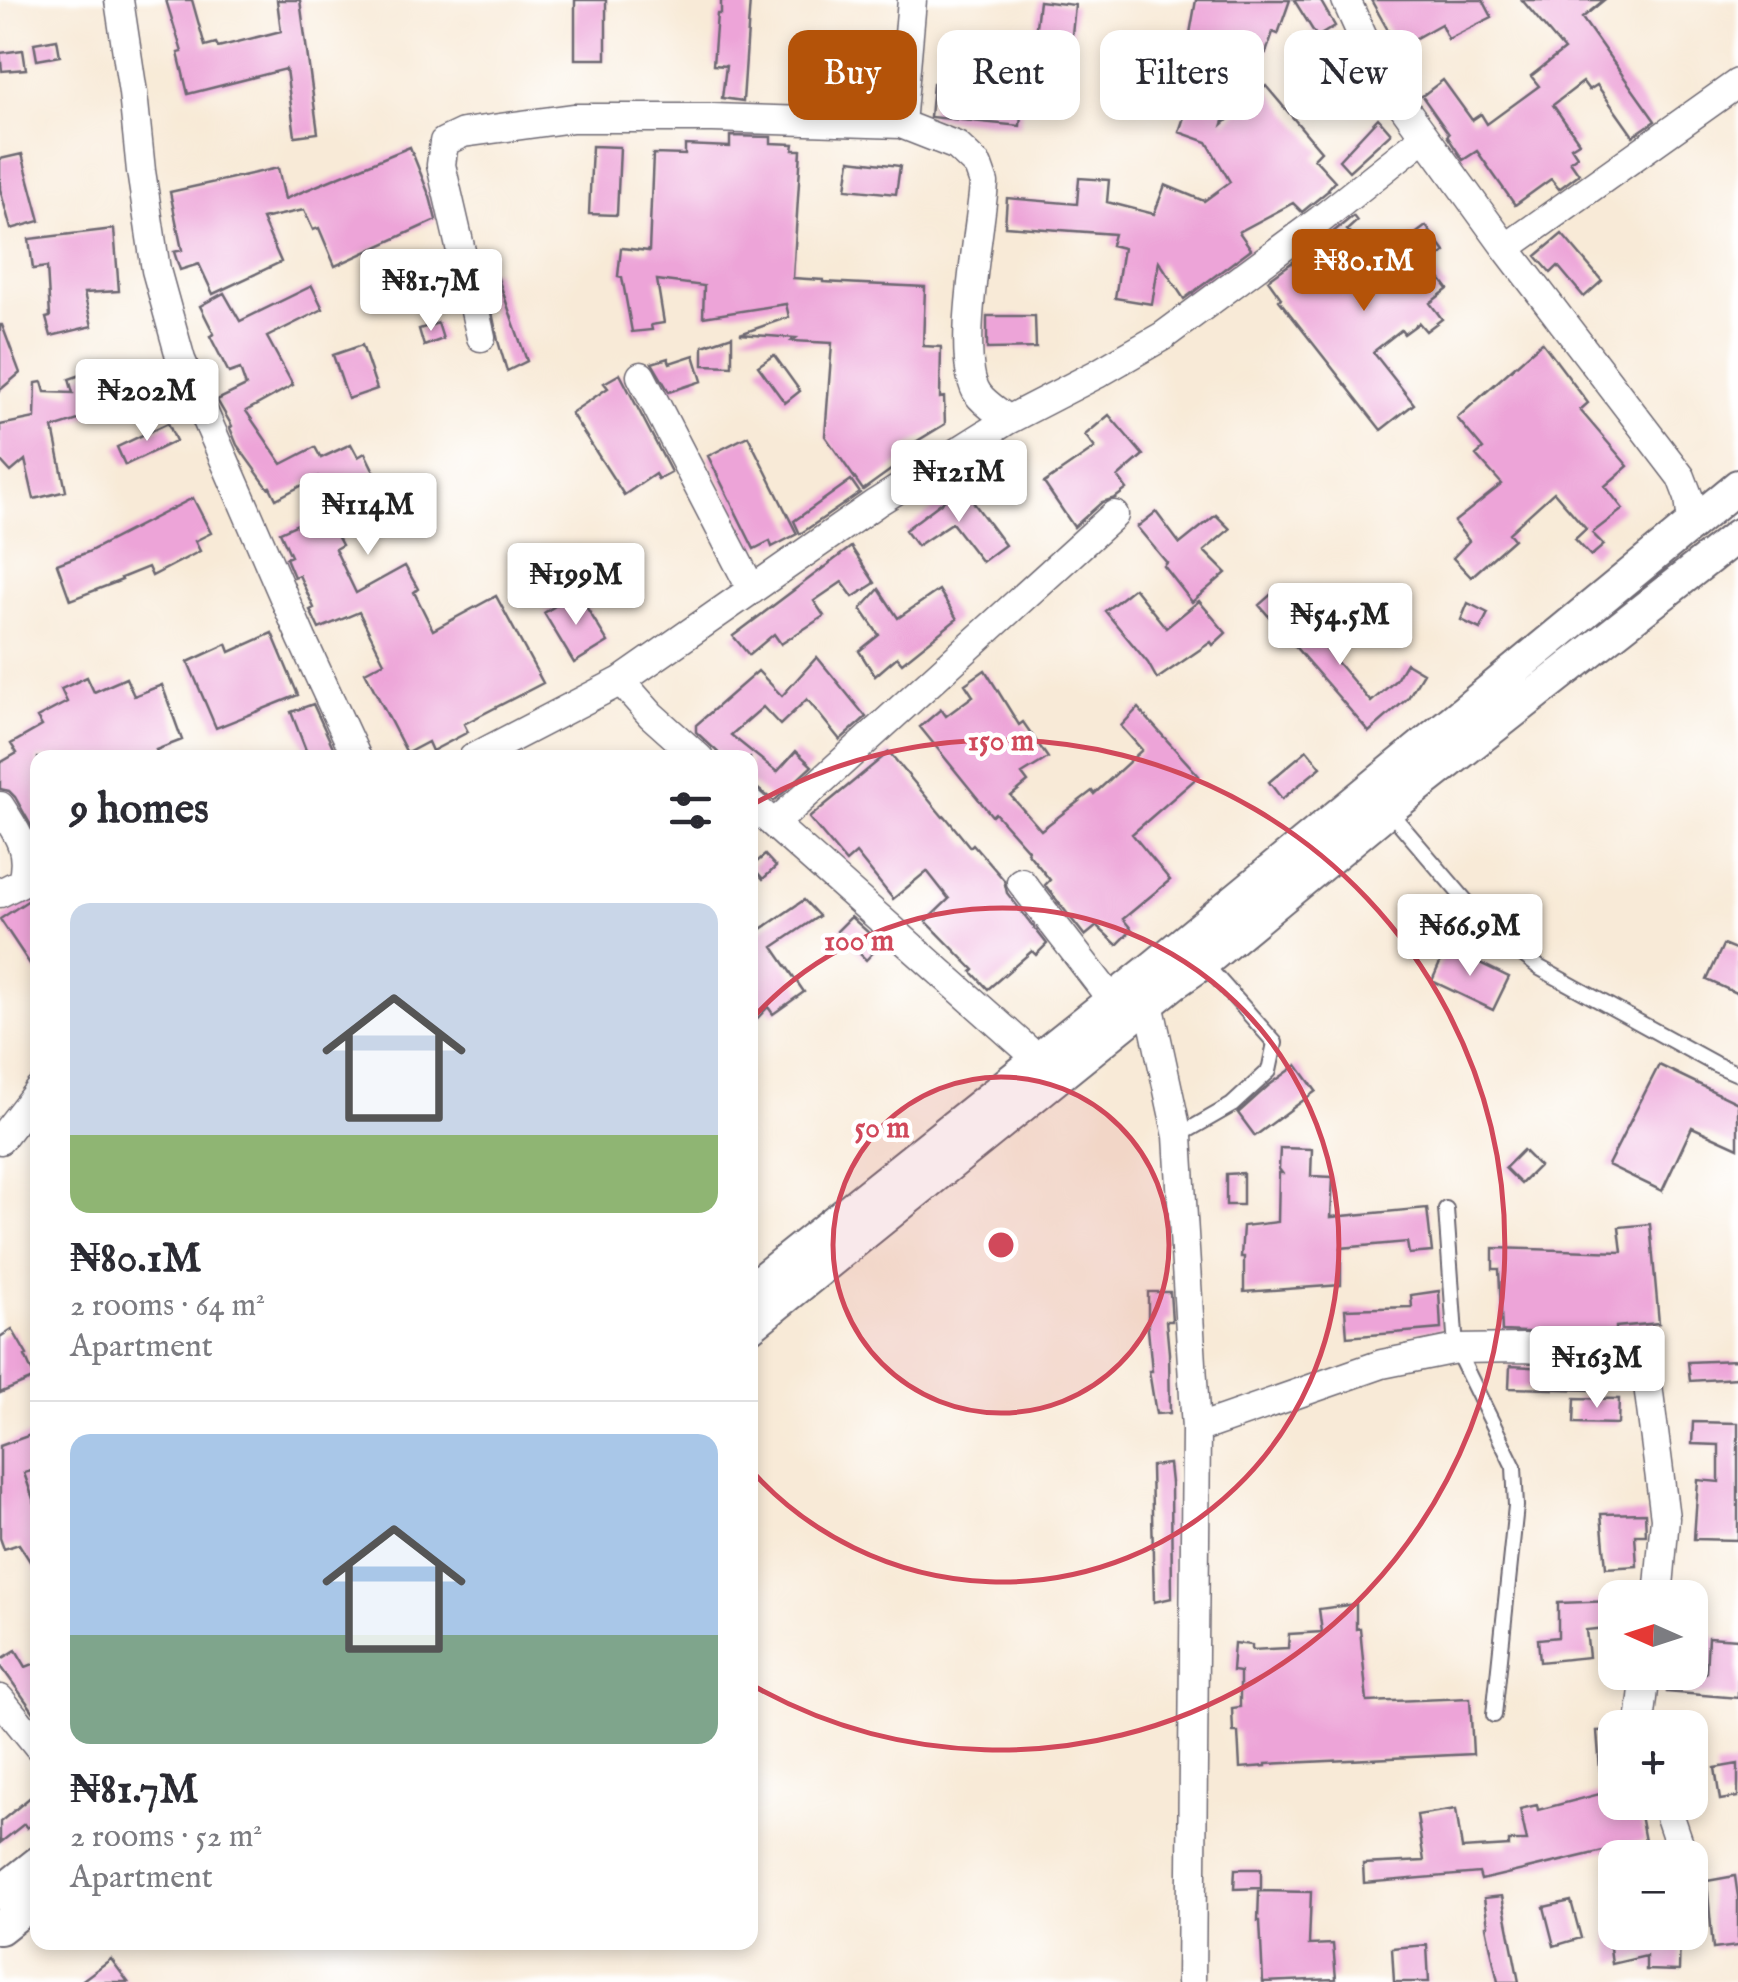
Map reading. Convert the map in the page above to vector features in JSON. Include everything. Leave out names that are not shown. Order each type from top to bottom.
[{"type":"street","points":[[119,0],[156,270],[182,360],[353,750]]},
{"type":"street","points":[[902,124],[912,0]]},
{"type":"street","points":[[1346,0],[1379,73],[1506,248],[1681,477],[1692,523]]},
{"type":"street","points":[[1506,248],[1738,82]]},
{"type":"street","points":[[481,337],[441,166],[444,142],[463,133],[572,118],[902,124],[957,146],[978,166],[984,183],[967,337],[970,376],[978,396],[1008,420]]},
{"type":"street","points":[[488,750],[622,681],[876,503],[1008,420],[1163,336],[1424,137]]},
{"type":"street","points":[[641,376],[752,590]]},
{"type":"street","points":[[758,1284],[1112,1000],[1738,486]]},
{"type":"street","points":[[774,824],[1114,515]]},
{"type":"street","points":[[758,1320],[1388,810],[1738,535]]},
{"type":"street","points":[[622,681],[651,715],[690,750]]},
{"type":"street","points":[[0,806],[20,838],[27,863],[22,882],[0,893]]},
{"type":"street","points":[[758,810],[1038,1060]]},
{"type":"street","points":[[1021,882],[1112,1000]]},
{"type":"street","points":[[1149,1003],[1178,1136],[1196,1430],[1191,1982]]},
{"type":"street","points":[[0,1140],[30,1102]]},
{"type":"street","points":[[1196,1430],[1382,1364],[1456,1349],[1524,1348],[1617,1354],[1640,1365],[1648,1385],[1665,1518],[1661,1580]]},
{"type":"street","points":[[0,1699],[30,1736]]},
{"type":"street","points":[[0,1893],[30,1869]]},
{"type":"street","points":[[0,1928],[30,1904]]},
{"type":"lane","points":[[1388,810],[1490,928],[1540,968],[1738,1074]]},
{"type":"lane","points":[[1178,1136],[1232,1105],[1268,1071],[1275,1043],[1203,962]]},
{"type":"lane","points":[[1446,1209],[1456,1349],[1514,1467],[1516,1506],[1494,1714]]},
{"type":"building","points":[[166,0],[192,0],[205,46],[216,43],[218,47],[281,31],[277,0],[300,0],[318,133],[295,136],[286,69],[188,94],[178,53],[182,52]]},
{"type":"building","points":[[575,0],[606,0],[606,59],[575,59]]},
{"type":"building","points":[[721,0],[750,0],[743,101],[722,98],[726,66],[713,65]]},
{"type":"building","points":[[1196,0],[1290,0],[1278,34],[1273,32],[1266,53],[1264,30],[1191,30]]},
{"type":"building","points":[[1294,0],[1320,0],[1335,26],[1313,30]]},
{"type":"building","points":[[1371,0],[1483,0],[1492,17],[1448,39],[1441,24],[1422,35],[1422,30],[1388,30]]},
{"type":"building","points":[[1522,0],[1604,0],[1582,18],[1655,121],[1633,136],[1597,85],[1589,90],[1583,82],[1553,105],[1579,142],[1571,147],[1577,156],[1570,161],[1579,174],[1559,189],[1551,179],[1515,205],[1477,151],[1463,160],[1422,96],[1443,80],[1472,120],[1481,114],[1487,124],[1539,86],[1531,76],[1564,50]]},
{"type":"building","points":[[1039,1],[1075,5],[1072,30],[1036,30]]},
{"type":"building","points":[[57,39],[60,56],[37,60],[34,43]]},
{"type":"building","points":[[23,50],[26,69],[2,71],[0,53]]},
{"type":"building","points":[[933,83],[937,83],[937,118],[930,117]]},
{"type":"building","points":[[1266,86],[1284,107],[1284,120],[1295,120],[1321,151],[1314,158],[1335,181],[1302,212],[1293,203],[1239,232],[1251,249],[1184,299],[1159,261],[1152,304],[1115,298],[1123,248],[1111,245],[1114,234],[1005,226],[1007,198],[1077,204],[1079,178],[1109,180],[1107,202],[1154,214],[1165,185],[1204,201],[1230,182],[1207,142],[1179,132],[1183,120],[1224,120],[1223,124],[1228,120],[1264,120]]},
{"type":"building","points":[[960,120],[1020,120],[1020,126]]},
{"type":"building","points":[[1376,120],[1391,133],[1349,171],[1339,160]]},
{"type":"building","points":[[730,136],[771,137],[771,143],[794,144],[793,150],[801,150],[793,278],[925,287],[923,346],[941,347],[940,398],[944,397],[945,424],[901,451],[906,459],[863,490],[825,436],[832,343],[740,334],[789,317],[786,304],[703,317],[704,286],[657,280],[664,323],[651,325],[652,330],[632,332],[622,277],[618,276],[621,248],[649,251],[653,154],[685,155],[685,145],[730,147]]},
{"type":"building","points":[[592,146],[620,147],[617,215],[589,214]]},
{"type":"building","points":[[410,147],[436,220],[335,266],[319,228],[313,230],[304,210],[262,219],[281,262],[213,294],[199,264],[180,270],[174,252],[182,250],[170,192],[278,168],[285,199]]},
{"type":"building","points":[[22,154],[40,221],[11,229],[0,189],[0,159]]},
{"type":"building","points":[[850,160],[900,166],[896,194],[846,189]]},
{"type":"building","points":[[1353,216],[1357,221],[1347,230],[1351,234],[1337,247],[1327,237]]},
{"type":"building","points":[[1426,226],[1445,252],[1429,264],[1448,289],[1430,303],[1442,319],[1426,331],[1419,323],[1404,334],[1401,330],[1373,352],[1414,404],[1381,430],[1279,300],[1268,280],[1323,240],[1353,281]]},
{"type":"building","points":[[114,229],[119,291],[84,293],[92,326],[51,336],[46,318],[50,317],[47,267],[33,269],[29,239]]},
{"type":"building","points":[[1562,234],[1602,281],[1584,297],[1558,266],[1551,273],[1536,256]]},
{"type":"building","points":[[495,270],[527,361],[507,371],[484,274]]},
{"type":"building","points":[[312,286],[323,309],[267,337],[293,385],[246,411],[282,464],[315,447],[321,458],[351,444],[358,457],[365,453],[390,504],[334,530],[342,545],[335,549],[356,593],[405,566],[433,630],[496,596],[543,683],[464,724],[468,732],[434,750],[428,742],[405,750],[365,672],[384,662],[359,612],[319,629],[299,575],[294,577],[286,558],[291,556],[280,532],[335,507],[318,477],[276,499],[237,445],[232,426],[217,400],[246,386],[240,369],[229,373],[200,306],[224,293],[240,321]]},
{"type":"building","points":[[987,316],[1035,316],[1036,348],[987,349]]},
{"type":"building","points":[[438,323],[443,339],[424,346],[419,329]]},
{"type":"building","points":[[0,325],[20,373],[0,390]]},
{"type":"building","points":[[732,336],[732,366],[703,365],[703,346]]},
{"type":"building","points":[[1542,342],[1588,403],[1580,410],[1628,466],[1605,486],[1623,509],[1592,533],[1604,545],[1591,556],[1575,539],[1586,529],[1554,492],[1509,533],[1514,539],[1471,577],[1453,558],[1469,541],[1454,522],[1502,484],[1476,455],[1483,449],[1457,418]]},
{"type":"building","points":[[362,345],[377,389],[348,399],[333,355]]},
{"type":"building","points":[[694,355],[702,381],[669,392],[652,363],[668,358],[670,363]]},
{"type":"building","points":[[774,355],[800,391],[785,403],[758,366]]},
{"type":"building","points":[[156,361],[166,392],[53,428],[66,491],[34,499],[25,460],[11,472],[0,460],[0,425],[35,418],[36,383],[42,382],[45,392],[73,393],[69,379],[95,370],[98,380]]},
{"type":"building","points":[[620,374],[671,472],[658,479],[655,474],[624,495],[571,413],[608,388],[604,383]]},
{"type":"building","points":[[1109,415],[1143,455],[1118,477],[1127,489],[1102,502],[1074,527],[1044,483],[1095,448],[1085,435]]},
{"type":"building","points":[[168,423],[176,441],[125,465],[117,447]]},
{"type":"building","points":[[748,436],[797,534],[772,547],[770,541],[754,549],[708,456]]},
{"type":"building","points":[[851,480],[860,493],[800,534],[794,521]]},
{"type":"building","points":[[962,487],[1005,545],[982,562],[952,523],[917,546],[905,530]]},
{"type":"building","points":[[193,498],[211,533],[195,541],[200,551],[152,576],[148,567],[70,600],[57,564]]},
{"type":"building","points":[[1156,512],[1180,544],[1216,515],[1230,529],[1204,551],[1226,573],[1192,602],[1137,527]]},
{"type":"building","points":[[851,547],[875,583],[853,597],[842,582],[814,601],[824,616],[781,644],[774,634],[749,655],[733,636]]},
{"type":"building","points":[[1134,588],[1166,628],[1199,601],[1226,633],[1157,679],[1105,611]]},
{"type":"building","points":[[879,589],[898,618],[939,590],[957,619],[902,663],[897,657],[875,676],[859,651],[879,635],[861,609]]},
{"type":"building","points":[[1276,590],[1371,702],[1396,680],[1406,663],[1423,673],[1408,698],[1369,732],[1259,605]]},
{"type":"building","points":[[577,592],[608,642],[574,663],[544,613]]},
{"type":"building","points":[[1468,603],[1488,613],[1480,629],[1461,620]]},
{"type":"building","points":[[272,633],[298,695],[216,728],[188,662],[227,644],[230,652]]},
{"type":"building","points":[[817,657],[866,717],[840,740],[807,699],[780,725],[763,707],[731,735],[750,750],[715,750],[696,732],[696,725],[758,671],[782,696]]},
{"type":"building","points":[[985,670],[1019,725],[1023,722],[1048,758],[1022,774],[1028,782],[1011,796],[1041,830],[1092,791],[1094,794],[1142,750],[1121,726],[1138,708],[1199,776],[1132,834],[1170,880],[1123,919],[1132,930],[1117,945],[1097,926],[1085,936],[1045,885],[1050,880],[1028,850],[995,813],[992,816],[920,727],[941,709],[946,716],[973,696],[965,684]]},
{"type":"building","points":[[87,677],[94,692],[126,678],[134,696],[162,685],[182,740],[156,750],[30,750],[30,824],[15,797],[0,789],[0,763],[17,753],[11,744],[42,726],[37,718],[67,702],[61,689]]},
{"type":"building","points":[[313,704],[334,750],[306,750],[291,712]]},
{"type":"building","points":[[1307,750],[1321,767],[1282,799],[1269,782]]},
{"type":"building","points":[[796,751],[812,766],[774,801],[758,789],[758,757],[777,772]]},
{"type":"building","points":[[889,752],[943,817],[1004,880],[1007,893],[1047,944],[1036,955],[1032,951],[988,989],[926,921],[949,899],[927,871],[893,899],[856,853],[846,862],[809,818]]},
{"type":"building","points":[[765,855],[776,867],[763,879],[758,873],[758,861]]},
{"type":"building","points":[[30,899],[30,964],[0,919]]},
{"type":"building","points":[[804,900],[819,916],[773,947],[804,992],[773,1014],[768,1007],[758,1018],[758,932]]},
{"type":"building","points":[[851,917],[881,944],[866,960],[837,931]]},
{"type":"building","points":[[1723,945],[1738,951],[1738,994],[1707,980]]},
{"type":"building","points":[[1447,947],[1509,977],[1493,1010],[1432,981]]},
{"type":"building","points":[[1297,1065],[1316,1091],[1255,1136],[1238,1113]]},
{"type":"building","points":[[1659,1065],[1738,1103],[1738,1148],[1692,1127],[1662,1191],[1608,1165]]},
{"type":"building","points":[[1280,1148],[1312,1149],[1311,1176],[1333,1177],[1331,1217],[1427,1208],[1432,1252],[1409,1254],[1407,1242],[1341,1248],[1341,1285],[1244,1292],[1243,1226],[1278,1222]]},
{"type":"building","points":[[1523,1150],[1539,1166],[1521,1184],[1505,1168]]},
{"type":"building","points":[[1243,1173],[1243,1205],[1226,1205],[1226,1174]]},
{"type":"building","points":[[1650,1224],[1659,1323],[1616,1327],[1616,1336],[1502,1331],[1499,1269],[1493,1269],[1493,1248],[1622,1252],[1619,1227]]},
{"type":"building","points":[[1439,1291],[1441,1329],[1347,1337],[1345,1309],[1412,1307],[1411,1295]]},
{"type":"building","points":[[1148,1292],[1170,1292],[1172,1321],[1166,1321],[1170,1413],[1156,1414],[1149,1371]]},
{"type":"building","points":[[12,1329],[27,1355],[30,1380],[0,1393],[0,1337]]},
{"type":"building","points":[[1736,1360],[1737,1378],[1690,1381],[1688,1362]]},
{"type":"building","points":[[1510,1366],[1592,1370],[1591,1390],[1509,1388]]},
{"type":"building","points":[[1575,1398],[1619,1399],[1618,1424],[1574,1423]]},
{"type":"building","points":[[1693,1422],[1738,1423],[1738,1540],[1694,1539],[1698,1480],[1719,1482],[1719,1445],[1692,1444]]},
{"type":"building","points":[[30,1435],[30,1471],[24,1473],[30,1490],[30,1561],[19,1544],[4,1549],[0,1538],[0,1446]]},
{"type":"building","points":[[1169,1464],[1172,1598],[1154,1602],[1151,1466]]},
{"type":"building","points":[[1645,1513],[1646,1535],[1635,1535],[1637,1566],[1606,1568],[1601,1514]]},
{"type":"building","points":[[1598,1602],[1598,1629],[1586,1630],[1589,1657],[1540,1662],[1538,1639],[1558,1637],[1558,1603]]},
{"type":"building","points":[[1356,1604],[1367,1702],[1470,1698],[1473,1754],[1240,1768],[1238,1732],[1233,1732],[1232,1708],[1240,1707],[1240,1672],[1232,1671],[1234,1643],[1252,1645],[1252,1650],[1288,1648],[1289,1634],[1322,1632],[1319,1609]]},
{"type":"building","points":[[1708,1637],[1738,1639],[1738,1698],[1667,1692],[1708,1690]]},
{"type":"building","points":[[16,1650],[26,1667],[30,1665],[30,1707],[0,1665],[0,1660]]},
{"type":"building","points":[[1738,1764],[1738,1797],[1720,1800],[1715,1768]]},
{"type":"building","points":[[1598,1794],[1598,1820],[1641,1820],[1645,1840],[1598,1840],[1598,1852],[1481,1880],[1479,1873],[1364,1883],[1363,1864],[1424,1861],[1417,1815],[1456,1809],[1462,1849],[1527,1841],[1520,1809],[1537,1805],[1538,1810]]},
{"type":"building","points":[[30,1798],[27,1828],[24,1824],[0,1843],[0,1822]]},
{"type":"building","points":[[1235,1869],[1261,1869],[1261,1888],[1234,1889]]},
{"type":"building","points":[[1735,1876],[1738,1946],[1713,1949],[1708,1881]]},
{"type":"building","points":[[1259,1891],[1311,1892],[1309,1945],[1333,1944],[1336,1979],[1263,1982]]},
{"type":"building","points":[[1502,1896],[1519,1982],[1498,1982],[1486,1926],[1484,1898]]},
{"type":"building","points":[[1571,1901],[1581,1938],[1554,1946],[1544,1907]]},
{"type":"building","points":[[1427,1945],[1429,1982],[1394,1982],[1392,1948]]},
{"type":"building","points":[[1610,1950],[1680,1950],[1679,1971],[1646,1970],[1646,1956],[1612,1964]]},
{"type":"building","points":[[111,1959],[128,1982],[80,1982]]}]
